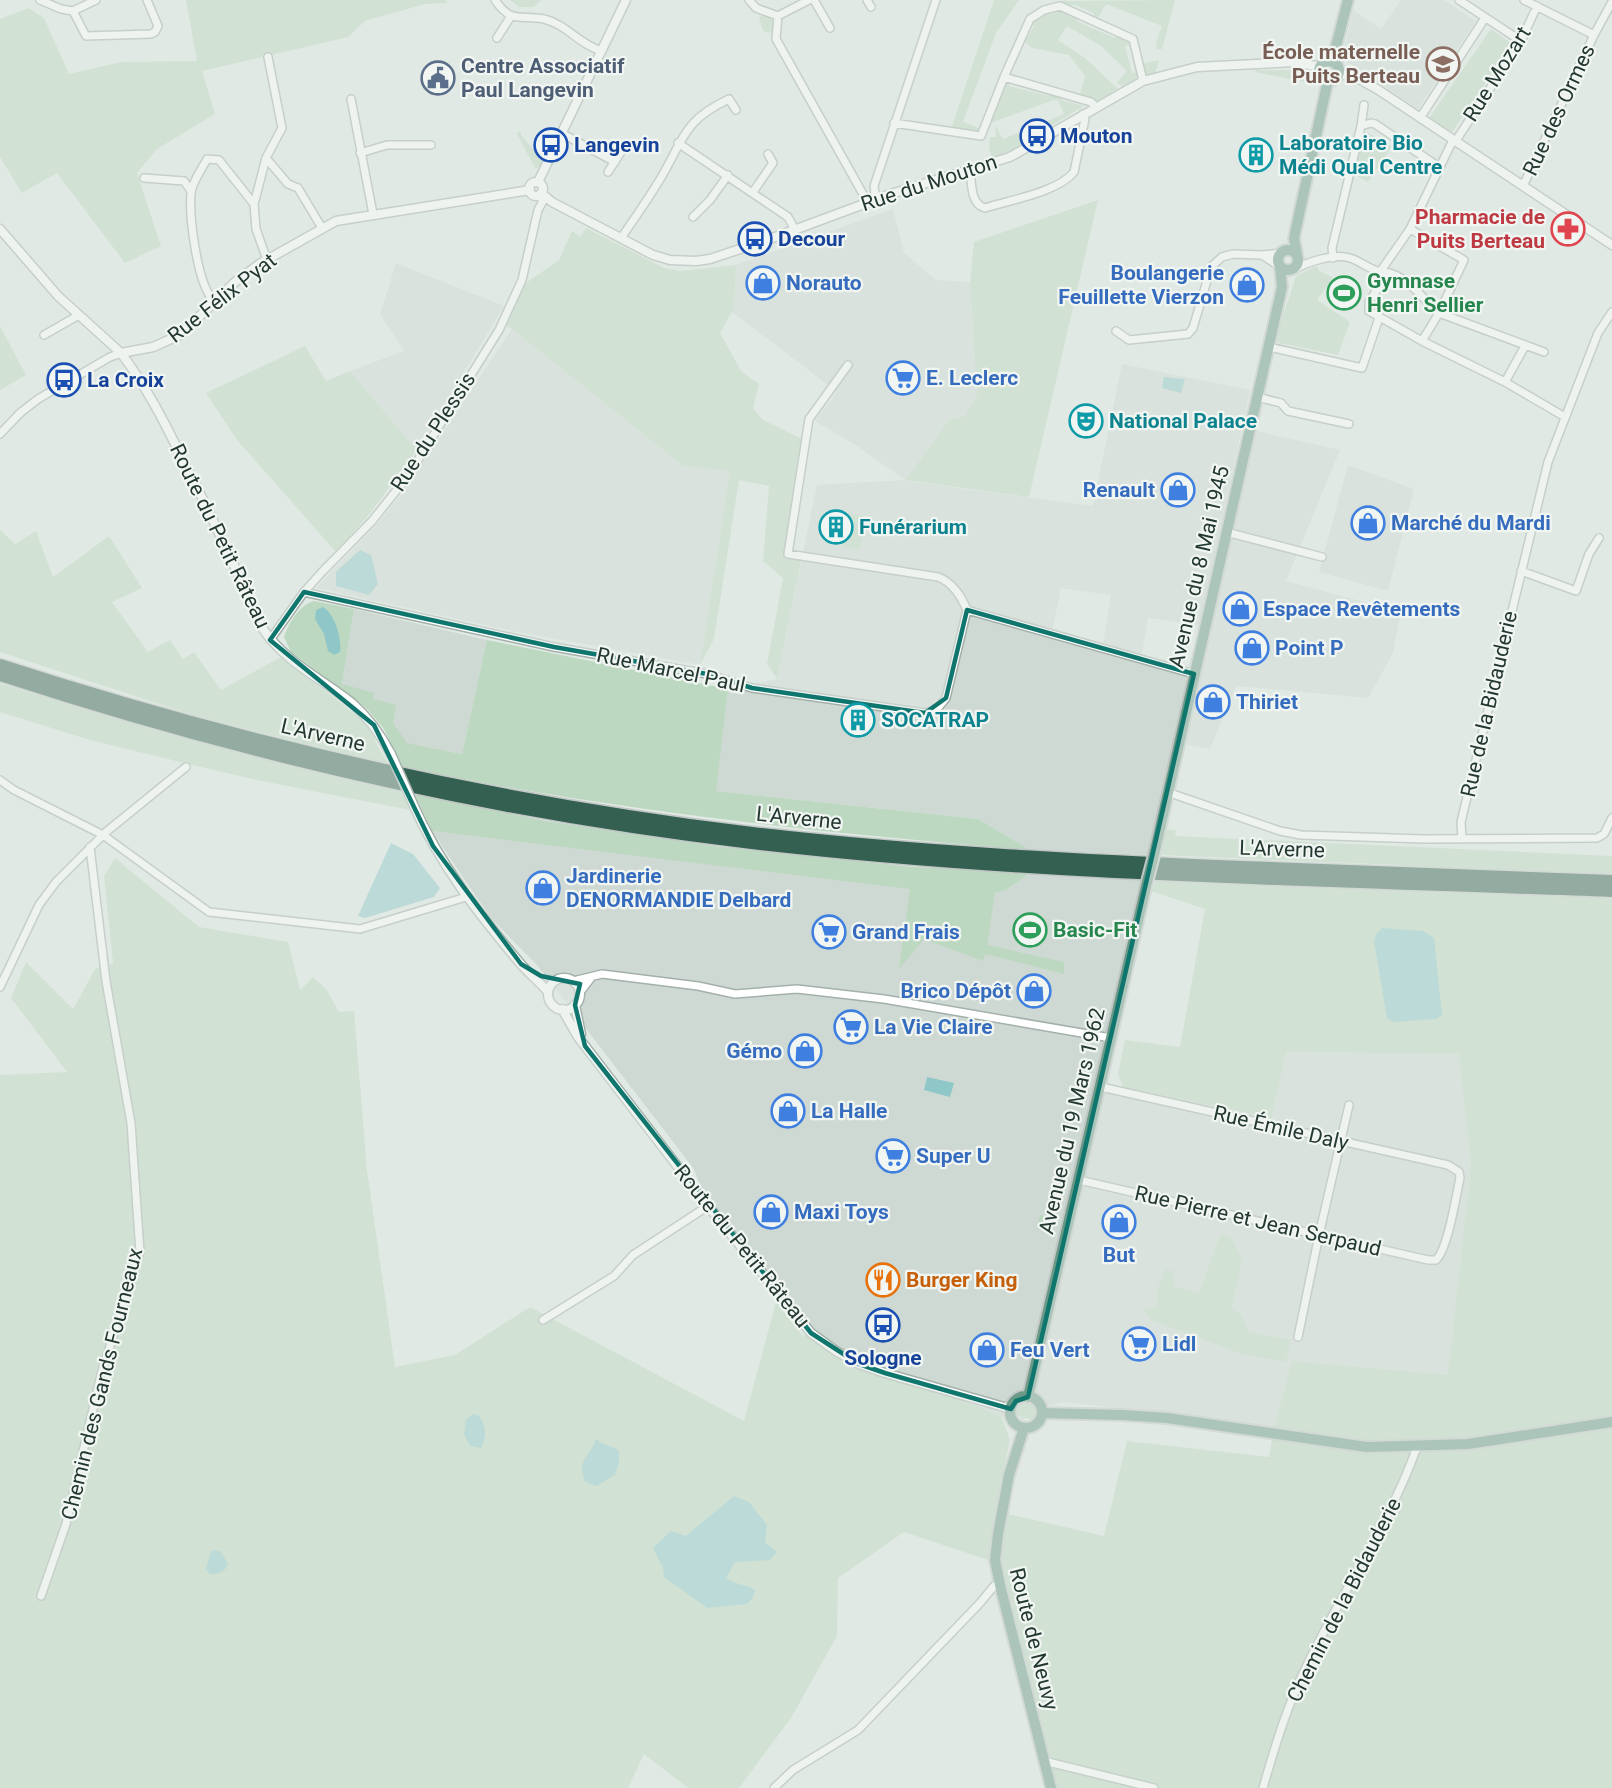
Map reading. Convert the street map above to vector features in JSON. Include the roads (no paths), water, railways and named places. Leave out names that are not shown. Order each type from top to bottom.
[{"type":"highway","name":"L'Arverne","points":[[0,665],[188,721],[343,760],[529,799],[694,825],[830,841],[993,855],[1612,881]]},
{"type":"highway","name":"L'Arverne","points":[[0,675],[198,735],[352,773],[525,808],[751,843],[898,858],[1026,866],[1612,891]]},
{"type":"main road","points":[[1332,62],[1348,0]]},
{"type":"main road","points":[[1326,62],[1332,62],[1338,68],[1338,73],[1336,78],[1328,80],[1321,76],[1320,67],[1326,62]]},
{"type":"main road","points":[[1293,238],[1299,261],[1294,270],[1286,271],[1280,266],[1278,257],[1293,238],[1328,80]]},
{"type":"main road","points":[[1282,252],[1292,250],[1297,255]]},
{"type":"main road","name":"Avenue du 8 Mai 1945","points":[[1154,855],[1282,287],[1280,266]]},
{"type":"main road","name":"Avenue du 8 Mai 1945","points":[[1282,287],[1294,270]]},
{"type":"main road","name":"Avenue du 19 Mars 1962","points":[[1028,1397],[1154,855]]},
{"type":"main road","points":[[1028,1397],[1037,1401],[1042,1413],[1036,1425],[1024,1428],[1015,1423],[1010,1414],[1016,1401],[1028,1397]]},
{"type":"main road","points":[[1042,1413],[1167,1418],[1367,1447],[1479,1443],[1612,1422]]},
{"type":"main road","name":"Route de Neuvy","points":[[1024,1428],[1009,1474],[995,1560],[1051,1788]]},
{"type":"street","points":[[40,0],[61,9],[73,11],[96,0]]},
{"type":"street","points":[[73,11],[86,36],[151,34],[155,33],[158,26],[147,0]]},
{"type":"street","points":[[495,0],[511,16],[545,20],[602,51]]},
{"type":"street","points":[[538,182],[543,188],[540,194],[533,195],[530,190],[531,184],[538,182],[563,134],[626,0]]},
{"type":"street","points":[[749,0],[756,8],[778,16],[809,0]]},
{"type":"street","points":[[814,0],[830,28]]},
{"type":"street","points":[[867,0],[871,8]]},
{"type":"street","points":[[872,201],[874,186],[894,123],[936,0]]},
{"type":"street","points":[[1459,0],[1521,41]]},
{"type":"street","points":[[1524,0],[1594,35]]},
{"type":"street","name":"Rue des Ormes","points":[[1523,186],[1594,35],[1612,2]]},
{"type":"street","points":[[894,123],[981,136],[1030,19],[1044,10],[1060,6],[1133,39],[1143,81]]},
{"type":"street","name":"Rue Mozart","points":[[1378,318],[1369,311],[1369,302],[1378,288],[1380,272],[1410,229],[1451,144],[1521,41],[1537,6]]},
{"type":"street","points":[[497,38],[511,16]]},
{"type":"street","points":[[778,16],[776,39],[872,201]]},
{"type":"street","points":[[1420,118],[1485,18]]},
{"type":"street","points":[[267,260],[256,229],[254,204],[266,158],[282,128],[268,57]]},
{"type":"street","name":"Rue du Mouton","points":[[540,194],[653,255],[670,260],[696,261],[726,254],[872,201],[1010,157],[1143,81],[1197,67],[1295,63],[1320,67]]},
{"type":"street","points":[[1338,73],[1357,78],[1612,244]]},
{"type":"street","points":[[1004,77],[1091,102],[1096,107]]},
{"type":"street","points":[[351,99],[373,214]]},
{"type":"street","points":[[621,238],[662,176],[678,143],[696,118],[729,99],[736,110]]},
{"type":"street","points":[[1333,258],[1332,248],[1364,105]]},
{"type":"street","points":[[970,170],[974,201],[978,206],[985,208],[1042,190],[1069,178],[1074,172],[1083,114]]},
{"type":"street","points":[[1361,126],[1375,124],[1439,167]]},
{"type":"street","points":[[563,134],[615,162]]},
{"type":"street","points":[[678,143],[788,217],[795,230]]},
{"type":"street","points":[[360,153],[387,146],[431,145]]},
{"type":"street","points":[[608,172],[621,152]]},
{"type":"street","points":[[753,192],[773,163],[768,154]]},
{"type":"street","points":[[266,158],[288,184],[298,188],[322,228]]},
{"type":"street","points":[[191,191],[207,159],[219,160],[254,204]]},
{"type":"street","points":[[693,217],[710,201],[728,175]]},
{"type":"street","points":[[144,178],[184,181],[191,191],[196,255],[204,286],[214,301]]},
{"type":"street","name":"Rue Félix Pyat","points":[[121,353],[142,350],[180,335],[235,282],[267,260],[336,221],[530,190]]},
{"type":"street","name":"Rue du Plessis","points":[[270,640],[304,592],[372,521],[408,476],[499,330],[522,280],[538,210],[543,201],[540,194]]},
{"type":"street","name":"Route du Petit Râteau","points":[[0,229],[38,274],[121,353],[161,416],[218,527],[270,640],[291,659],[353,704],[374,725],[391,754],[433,846],[466,897],[521,964],[548,992]]},
{"type":"street","points":[[1410,229],[1464,260],[1439,313],[1422,341]]},
{"type":"street","points":[[1116,331],[1130,340],[1188,334],[1193,328],[1211,267],[1222,257],[1233,254],[1262,255],[1282,252]]},
{"type":"street","points":[[1262,255],[1280,266]]},
{"type":"street","points":[[1297,255],[1310,261]]},
{"type":"street","points":[[1294,270],[1310,261],[1348,257],[1380,272],[1391,272],[1413,286],[1439,313],[1544,352]]},
{"type":"street","points":[[44,335],[79,315]]},
{"type":"street","name":"Rue de la Bidauderie","points":[[1462,838],[1461,822],[1548,462],[1598,333],[1611,315]]},
{"type":"street","points":[[1269,347],[1362,368],[1378,318],[1505,382],[1565,417]]},
{"type":"street","points":[[1505,382],[1525,346]]},
{"type":"street","points":[[0,434],[20,412],[38,399],[110,357],[121,353]]},
{"type":"street","points":[[848,365],[809,419],[788,554],[945,579],[953,587],[967,610],[1194,674]]},
{"type":"street","points":[[1257,397],[1281,403],[1287,411],[1349,424]]},
{"type":"street","points":[[1226,532],[1322,557]]},
{"type":"street","points":[[1521,571],[1576,591],[1589,554],[1599,538]]},
{"type":"street","name":"Rue Marcel Paul","points":[[304,592],[554,647],[706,674],[752,688],[925,713],[937,709],[946,698],[967,610]]},
{"type":"street","points":[[0,987],[39,904],[56,882],[103,835],[186,767]]},
{"type":"street","points":[[0,780],[14,790],[103,835],[209,912],[360,929],[466,897]]},
{"type":"street","points":[[1167,792],[1280,831],[1300,835],[1423,839],[1597,838],[1604,834],[1612,818]]},
{"type":"street","name":"Chemin des Gands Fourneaux","points":[[41,1596],[66,1524],[102,1371],[140,1252],[131,1123],[106,981],[90,847]]},
{"type":"street","name":"Route du Petit Râteau","points":[[521,964],[541,976],[557,979]]},
{"type":"street","points":[[573,981],[602,974],[698,986],[735,994],[797,989],[906,1003],[1112,1038]]},
{"type":"street","points":[[580,992],[573,981],[568,978],[557,979],[550,984],[548,997],[553,1006],[562,1010],[575,1005],[580,992],[591,978]]},
{"type":"street","name":"Route du Petit Râteau","points":[[575,1005],[579,1030],[585,1046]]},
{"type":"street","name":"Route du Petit Râteau","points":[[562,1010],[585,1046],[708,1206],[798,1319],[823,1342],[860,1364],[885,1373],[1011,1409]]},
{"type":"street","name":"Rue Émile Daly","points":[[1101,1087],[1448,1165],[1459,1172],[1460,1178],[1442,1255],[1436,1260]]},
{"type":"street","points":[[1298,1337],[1349,1105]]},
{"type":"street","name":"Rue Pierre et Jean Serpaud","points":[[1079,1180],[1436,1260]]},
{"type":"street","points":[[543,1320],[614,1276],[633,1255],[708,1206]]},
{"type":"street","name":"Chemin de la Bidauderie","points":[[1263,1788],[1277,1738],[1307,1665],[1394,1505],[1417,1447]]},
{"type":"street","points":[[774,1788],[793,1770],[858,1730],[994,1586],[1000,1585]]},
{"type":"street","points":[[1044,1761],[1154,1788]]},
{"type":"water","points":[[1164,377],[1185,379],[1181,393],[1162,388]]},
{"type":"water","points":[[360,550],[371,555],[378,584],[369,595],[336,586],[336,572]]},
{"type":"water","points":[[323,607],[331,615],[339,634],[340,652],[334,655],[328,651],[324,634],[315,619],[316,610]]},
{"type":"water","points":[[391,843],[413,854],[440,888],[434,897],[365,918],[358,916]]},
{"type":"water","points":[[1382,928],[1423,931],[1434,938],[1442,1015],[1436,1019],[1393,1022],[1387,1018],[1374,941]]},
{"type":"water","points":[[927,1077],[954,1083],[950,1097],[924,1090]]},
{"type":"water","points":[[473,1414],[478,1415],[484,1427],[485,1435],[481,1448],[470,1446],[464,1434],[466,1420]]},
{"type":"water","points":[[596,1439],[619,1451],[619,1462],[615,1475],[596,1486],[585,1482],[582,1468]]},
{"type":"water","points":[[734,1496],[749,1502],[767,1525],[765,1542],[777,1552],[770,1560],[735,1562],[726,1578],[755,1590],[747,1604],[707,1608],[664,1577],[663,1568],[653,1548],[671,1531],[686,1536]]},
{"type":"water","points":[[211,1551],[221,1552],[228,1564],[221,1572],[210,1574],[206,1569]]},
{"type":"place","name":"École maternelle Puits Berteau","points":[[1443,64]]},
{"type":"place","name":"Centre Associatif Paul Langevin","points":[[438,78]]},
{"type":"place","name":"Mouton","points":[[1037,136]]},
{"type":"place","name":"Langevin","points":[[551,145]]},
{"type":"place","name":"Laboratoire Bio Médi Qual Centre","points":[[1256,155]]},
{"type":"place","name":"Pharmacie de Puits Berteau","points":[[1568,229]]},
{"type":"place","name":"Decour","points":[[755,239]]},
{"type":"place","name":"Norauto","points":[[763,283]]},
{"type":"place","name":"Boulangerie Feuillette Vierzon","points":[[1247,285]]},
{"type":"place","name":"Gymnase Henri Sellier","points":[[1344,293]]},
{"type":"place","name":"E. Leclerc","points":[[903,378]]},
{"type":"place","name":"La Croix","points":[[64,380]]},
{"type":"place","name":"National Palace","points":[[1086,421]]},
{"type":"place","name":"Renault","points":[[1178,490]]},
{"type":"place","name":"Marché du Mardi","points":[[1368,523]]},
{"type":"place","name":"Funérarium","points":[[836,527]]},
{"type":"place","name":"Espace Revêtements","points":[[1240,609]]},
{"type":"place","name":"Point P","points":[[1252,648]]},
{"type":"place","name":"Thiriet","points":[[1213,702]]},
{"type":"place","name":"SOCATRAP","points":[[858,720]]},
{"type":"place","name":"Jardinerie DENORMANDIE Delbard","points":[[543,888]]},
{"type":"place","name":"Basic-Fit","points":[[1030,930]]},
{"type":"place","name":"Grand Frais","points":[[829,932]]},
{"type":"place","name":"Brico Dépôt","points":[[1034,991]]},
{"type":"place","name":"La Vie Claire","points":[[851,1027]]},
{"type":"place","name":"Gémo","points":[[805,1051]]},
{"type":"place","name":"La Halle","points":[[788,1111]]},
{"type":"place","name":"Super U","points":[[893,1156]]},
{"type":"place","name":"Maxi Toys","points":[[771,1212]]},
{"type":"place","name":"But","points":[[1119,1222]]},
{"type":"place","name":"Burger King","points":[[883,1280]]},
{"type":"place","name":"Sologne","points":[[883,1325]]},
{"type":"place","name":"Lidl","points":[[1139,1344]]},
{"type":"place","name":"Feu Vert","points":[[987,1350]]}]
